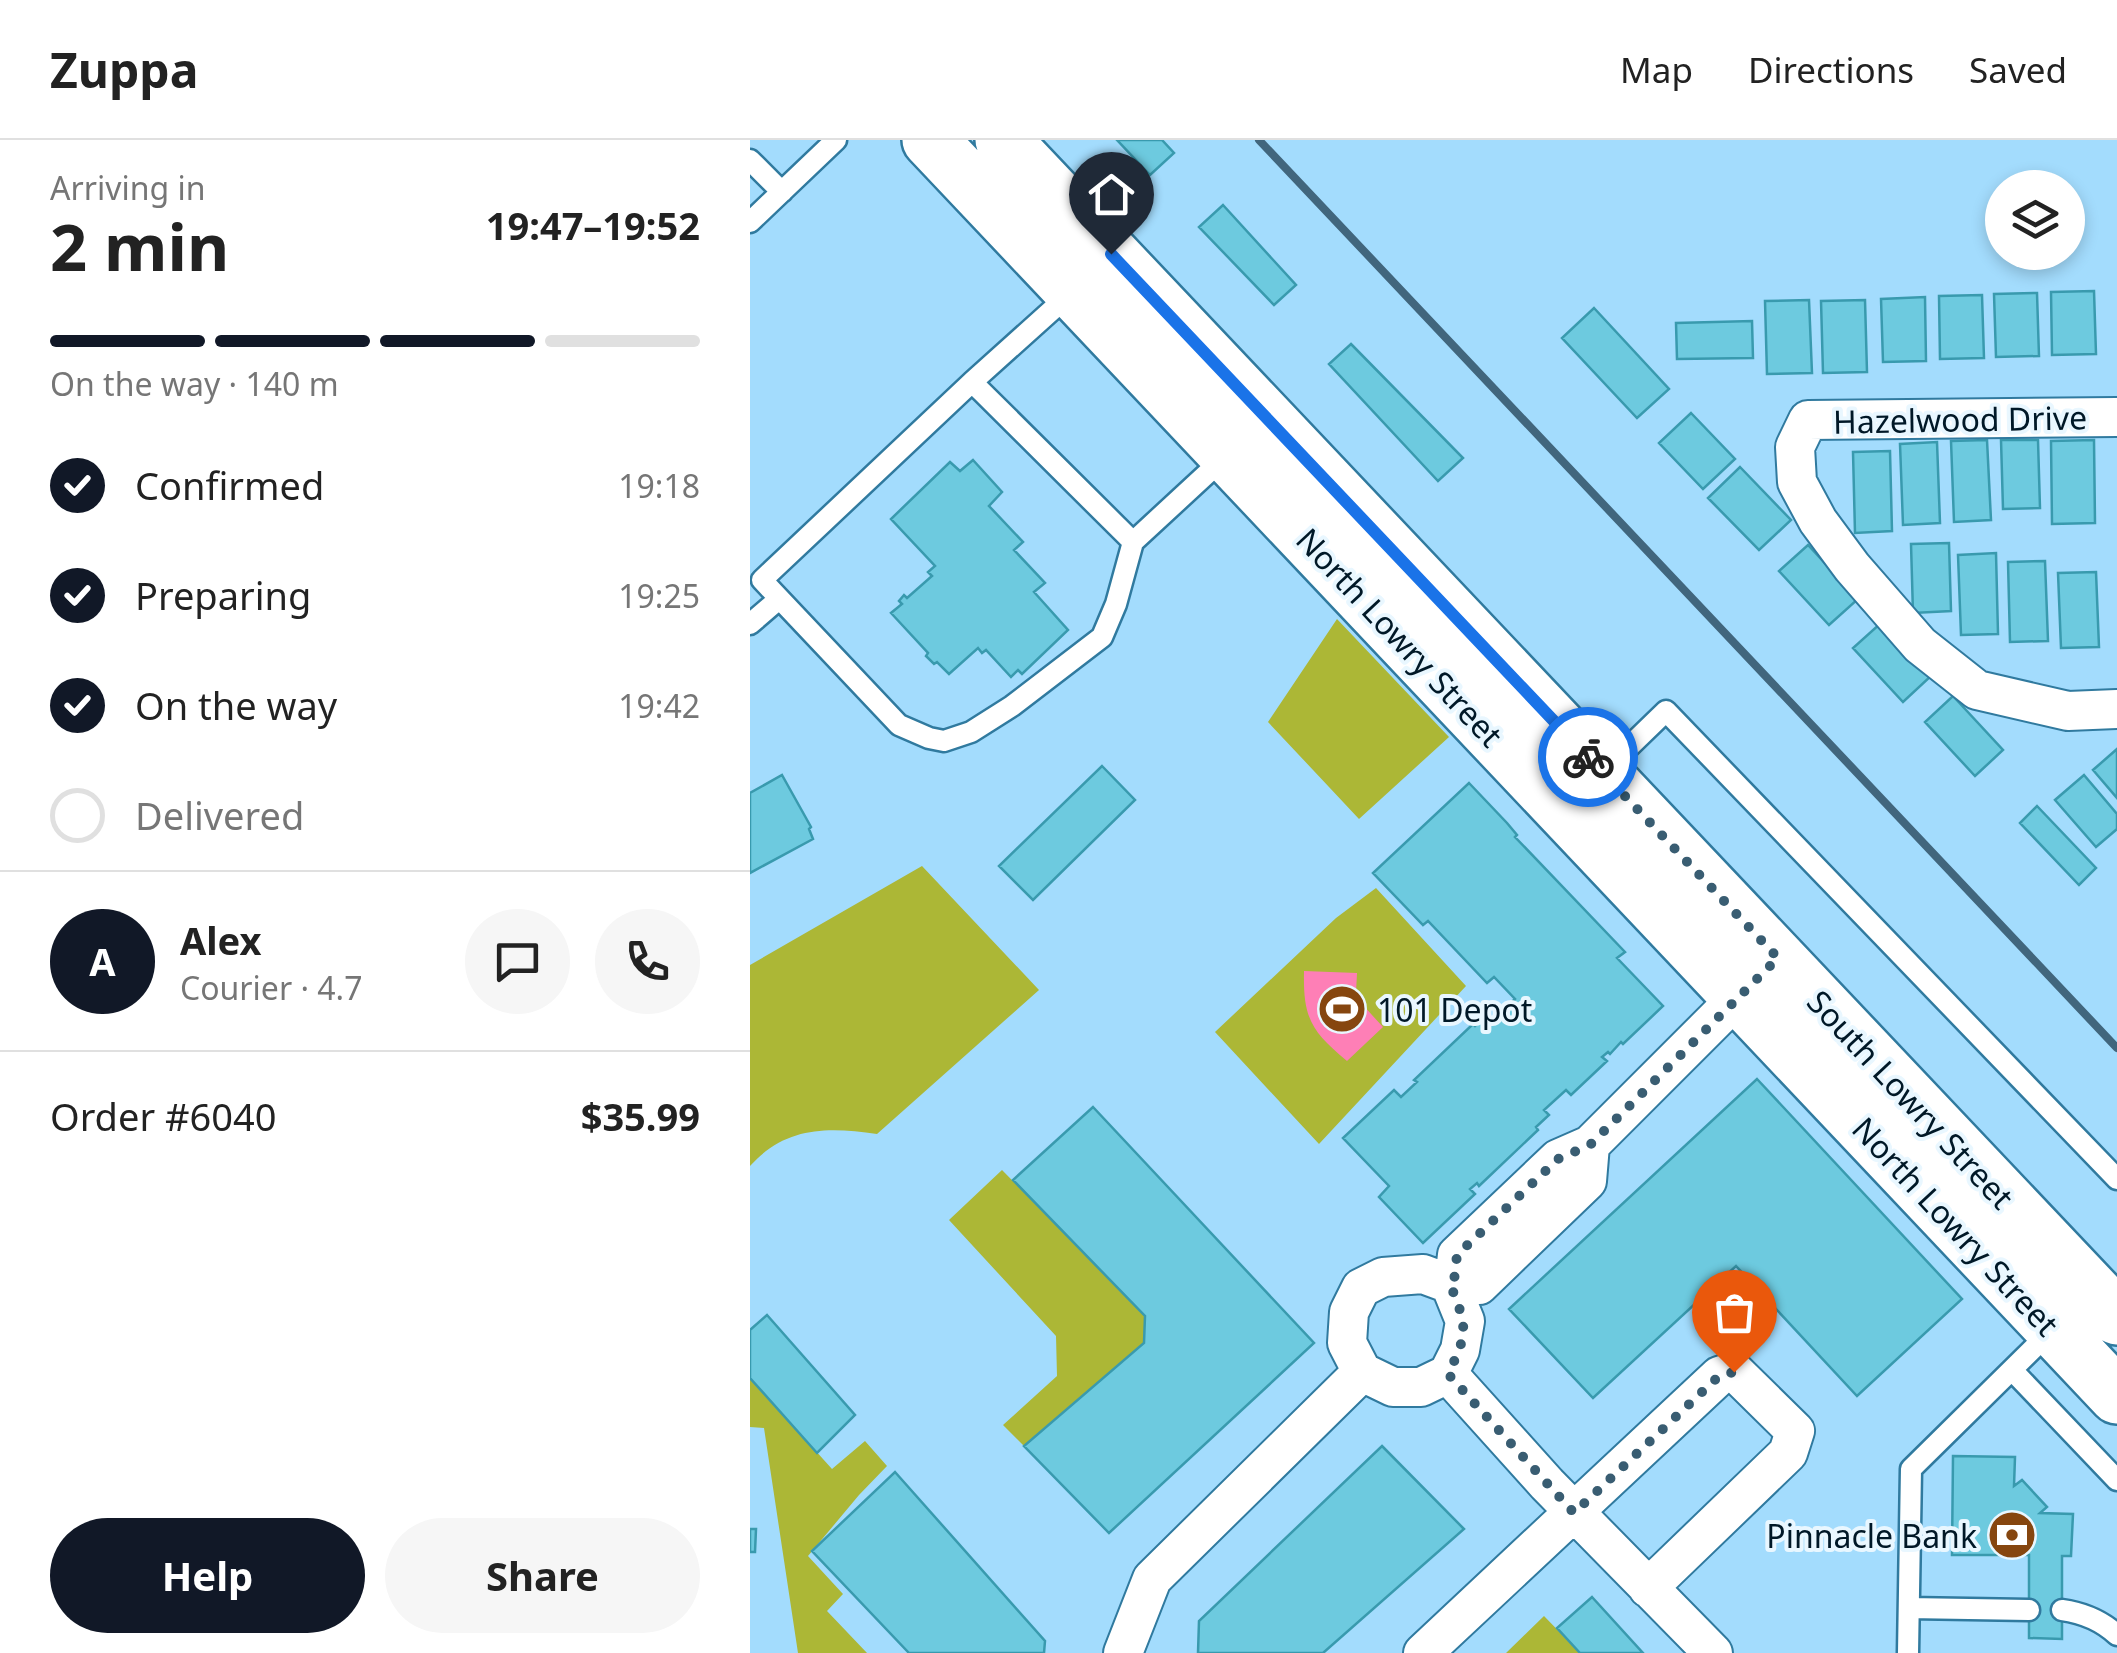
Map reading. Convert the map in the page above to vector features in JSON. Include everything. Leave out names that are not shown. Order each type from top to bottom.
[{"type":"main road","name":"North Lowry Street","points":[[930,140],[2117,1396]]},
{"type":"main road","name":"South Lowry Street","points":[[1003,140],[2117,1317]]},
{"type":"street","name":"Hazelwood Drive","points":[[2117,417],[1808,420],[1795,446],[1797,482],[1818,521],[1920,646],[1976,690],[2068,711],[2117,709]]},
{"type":"street","points":[[1452,1283],[1422,1274],[1383,1277],[1361,1288],[1348,1312],[1346,1343],[1362,1372],[1393,1386],[1421,1386],[1448,1374],[1460,1350],[1465,1320],[1452,1283],[1457,1255],[1558,1159],[1590,1145],[1778,958]]},
{"type":"street","points":[[1123,1653],[1152,1579],[1362,1372]]},
{"type":"street","points":[[1422,1653],[1719,1376],[1734,1372],[1795,1430],[1788,1453],[1648,1588]]},
{"type":"street","points":[[1448,1374],[1574,1513],[1712,1653]]},
{"type":"lane","points":[[750,222],[836,140]]},
{"type":"lane","points":[[750,160],[782,192]]},
{"type":"lane","points":[[1073,292],[762,580],[779,599],[899,725],[944,741],[970,732],[1012,706],[1102,637],[1116,604],[1133,542],[1227,455]]},
{"type":"lane","points":[[972,382],[1133,542]]},
{"type":"lane","points":[[750,624],[779,599]]},
{"type":"lane","points":[[1603,772],[1666,711],[2117,1179]]},
{"type":"lane","points":[[1908,1653],[1912,1469],[2053,1328]]},
{"type":"lane","points":[[2012,1370],[2117,1480]]},
{"type":"lane","points":[[1910,1608],[2029,1610]]},
{"type":"lane","points":[[2062,1610],[2104,1623],[2117,1635]]},
{"type":"green space","points":[[1337,619],[1449,737],[1359,819],[1268,722]]},
{"type":"green space","points":[[922,866],[1039,990],[877,1134],[842,1130],[793,1136],[750,1166],[750,965]]},
{"type":"green space","name":"101 Depot","points":[[1376,888],[1466,986],[1319,1144],[1215,1032],[1336,918]]},
{"type":"green space","points":[[1002,1170],[1145,1316],[1144,1343],[1024,1446],[1003,1425],[1057,1376],[1056,1336],[949,1220]]},
{"type":"green space","points":[[750,1378],[832,1469],[865,1441],[887,1466],[808,1556],[843,1594],[827,1611],[867,1653],[798,1653],[764,1428],[750,1427]]},
{"type":"green space","points":[[1544,1616],[1580,1653],[1506,1653]]},
{"type":"shaded area","points":[[1304,971],[1357,973],[1356,993],[1361,994],[1361,1003],[1383,1027],[1347,1061],[1325,1041],[1312,1022],[1305,1001]]},
{"type":"building","points":[[1117,140],[1162,140],[1174,153],[1150,175]]},
{"type":"building","points":[[1223,205],[1296,285],[1274,305],[1199,227]]},
{"type":"building","points":[[2094,291],[2096,354],[2052,355],[2051,292]]},
{"type":"building","points":[[2037,293],[2039,356],[1996,357],[1994,294]]},
{"type":"building","points":[[1982,295],[1984,358],[1940,359],[1939,296]]},
{"type":"building","points":[[1925,297],[1926,361],[1883,362],[1881,299]]},
{"type":"building","points":[[1809,300],[1812,373],[1767,374],[1765,301]]},
{"type":"building","points":[[1865,300],[1867,372],[1823,373],[1821,301]]},
{"type":"building","points":[[1594,308],[1669,389],[1637,418],[1562,338]]},
{"type":"building","points":[[1752,321],[1753,358],[1677,359],[1676,323]]},
{"type":"building","points":[[1351,344],[1463,458],[1438,481],[1329,364]]},
{"type":"building","points":[[1691,413],[1735,459],[1703,489],[1659,443]]},
{"type":"building","points":[[1987,440],[1991,520],[1954,522],[1951,441]]},
{"type":"building","points":[[2001,440],[2038,440],[2040,508],[2003,509]]},
{"type":"building","points":[[2094,440],[2095,523],[2052,524],[2051,441]]},
{"type":"building","points":[[1937,442],[1940,523],[1903,525],[1900,444]]},
{"type":"building","points":[[1890,451],[1892,531],[1855,533],[1853,452]]},
{"type":"building","points":[[973,460],[1002,492],[989,506],[1023,542],[1014,550],[1045,583],[1034,592],[1068,630],[1022,674],[1018,670],[1011,677],[986,650],[982,653],[978,648],[949,674],[926,656],[928,653],[891,613],[902,604],[899,601],[904,595],[907,598],[932,576],[928,572],[935,566],[891,519],[950,462],[960,471]]},
{"type":"building","points":[[1740,467],[1791,520],[1759,550],[1708,498]]},
{"type":"building","points":[[1949,543],[1951,611],[1913,613],[1911,544]]},
{"type":"building","points":[[1808,545],[1858,599],[1829,625],[1779,571]]},
{"type":"building","points":[[1996,553],[1998,634],[1961,635],[1958,555]]},
{"type":"building","points":[[2045,561],[2048,641],[2010,642],[2008,562]]},
{"type":"building","points":[[2096,572],[2099,647],[2061,648],[2058,573]]},
{"type":"building","points":[[1882,622],[1931,676],[1903,702],[1853,648]]},
{"type":"building","points":[[1953,696],[2003,750],[1975,776],[1925,722]]},
{"type":"building","points":[[2117,749],[2117,798],[2093,770]]},
{"type":"building","points":[[1102,766],[1135,800],[1033,900],[999,866]]},
{"type":"building","points":[[782,775],[811,827],[813,839],[750,873],[750,793]]},
{"type":"building","points":[[2084,775],[2117,814],[2117,829],[2096,847],[2055,800]]},
{"type":"building","points":[[1469,783],[1625,952],[1617,958],[1663,1006],[1623,1044],[1602,1057],[1607,1061],[1571,1095],[1566,1090],[1544,1110],[1549,1115],[1536,1127],[1538,1130],[1479,1186],[1477,1183],[1470,1189],[1475,1194],[1423,1243],[1379,1197],[1389,1186],[1343,1138],[1394,1090],[1401,1097],[1473,1024],[1488,1014],[1493,1020],[1515,999],[1494,977],[1487,983],[1428,921],[1423,925],[1373,873]]},
{"type":"building","points":[[2037,806],[2096,868],[2079,885],[2020,823]]},
{"type":"building","points":[[1757,1079],[1962,1299],[1857,1396],[1736,1266],[1593,1398],[1509,1309]]},
{"type":"building","points":[[1093,1107],[1314,1343],[1109,1533],[1024,1446],[1144,1343],[1145,1316],[1013,1180]]},
{"type":"building","points":[[767,1315],[855,1415],[817,1453],[750,1378],[750,1330]]},
{"type":"building","points":[[1382,1446],[1464,1529],[1323,1653],[1198,1653],[1199,1621]]},
{"type":"building","name":"Pinnacle Bank","points":[[1953,1456],[2015,1457],[2014,1486],[2022,1480],[2047,1507],[2040,1513],[2073,1514],[2071,1556],[2062,1556],[2062,1639],[2029,1638],[2029,1555],[1952,1555]]},
{"type":"building","points":[[895,1472],[1045,1641],[1044,1653],[909,1653],[812,1551]]},
{"type":"building","points":[[750,1529],[756,1529],[755,1552],[750,1552]]},
{"type":"building","points":[[1592,1597],[1643,1653],[1580,1653],[1557,1628]]},
{"type":"railway","points":[[1259,140],[2117,1048]]},
{"type":"way so far","points":[[1588,757],[1778,958],[1590,1145],[1558,1159],[1457,1255],[1454,1281],[1450,1284],[1465,1320],[1460,1350],[1448,1374],[1574,1513],[1719,1376],[1734,1372]]},
{"type":"place","name":"101 Depot","points":[[1342,1009]]},
{"type":"place","name":"Pinnacle Bank","points":[[2012,1535]]},
{"type":"route","points":[[1111,254],[1588,757]]}]
